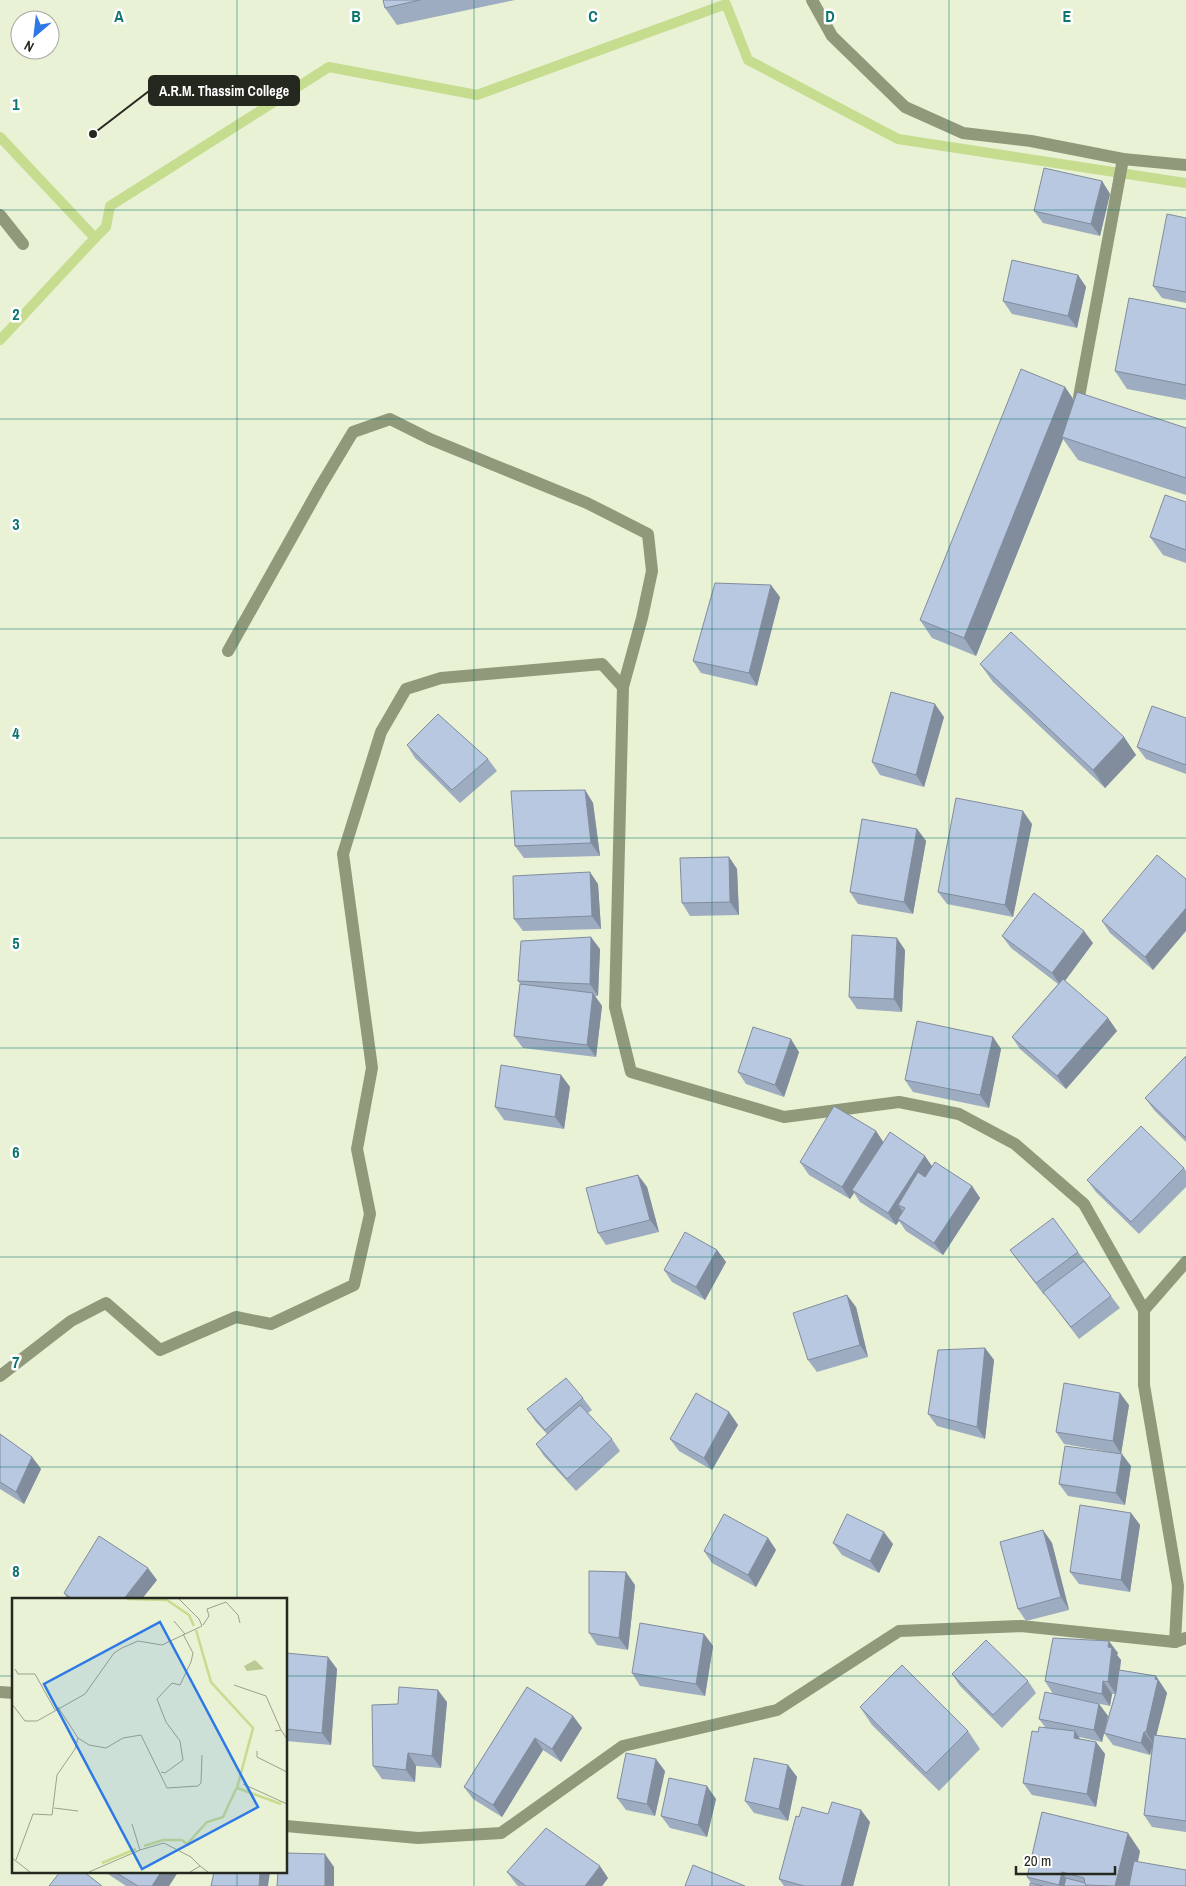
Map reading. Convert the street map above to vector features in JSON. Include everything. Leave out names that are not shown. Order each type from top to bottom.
[{"type":"street","points":[[812,0],[832,36],[905,107],[963,133],[1031,141],[1122,164],[1186,165]]},
{"type":"street","points":[[1079,397],[1117,200],[1122,164]]},
{"type":"street","points":[[0,215],[23,244]]},
{"type":"street","points":[[228,651],[353,432],[390,420],[430,439],[587,503],[648,534],[652,571],[642,618],[622,687],[615,1007],[631,1072],[784,1117],[899,1102],[959,1114],[1015,1144],[1084,1204],[1144,1310],[1144,1385],[1178,1586],[1180,1640],[1022,1626],[899,1631],[777,1710],[623,1746],[501,1833],[418,1838],[288,1826]]},
{"type":"street","points":[[0,1376],[71,1321],[106,1303],[160,1350],[236,1317],[271,1324],[354,1285],[370,1214],[357,1149],[372,1068],[343,854],[381,732],[406,689],[441,678],[602,664],[622,687]]},
{"type":"street","points":[[1144,1310],[1186,1262]]},
{"type":"building","points":[[383,0],[420,0],[385,8]]},
{"type":"building","points":[[1044,168],[1102,181],[1091,224],[1034,211]]},
{"type":"building","points":[[1167,214],[1186,218],[1186,292],[1153,286]]},
{"type":"building","points":[[1012,260],[1078,275],[1068,316],[1003,301]]},
{"type":"building","points":[[1129,298],[1186,309],[1186,385],[1115,371]]},
{"type":"building","points":[[1021,369],[1065,387],[964,638],[920,620]]},
{"type":"building","points":[[1077,392],[1186,428],[1186,478],[1062,437]]},
{"type":"building","points":[[1165,495],[1186,502],[1186,550],[1150,537]]},
{"type":"building","points":[[715,583],[771,585],[749,673],[693,661]]},
{"type":"building","points":[[1011,632],[1124,737],[1093,770],[980,664]]},
{"type":"building","points":[[891,692],[935,704],[916,775],[872,762]]},
{"type":"building","points":[[1152,706],[1186,718],[1186,765],[1137,747]]},
{"type":"building","points":[[438,714],[488,759],[452,790],[407,745]]},
{"type":"building","points":[[585,790],[591,843],[515,846],[511,791]]},
{"type":"building","points":[[956,798],[1023,811],[1005,905],[938,892]]},
{"type":"building","points":[[862,819],[917,829],[904,902],[850,892]]},
{"type":"building","points":[[1157,855],[1186,879],[1186,908],[1145,957],[1102,921]]},
{"type":"building","points":[[729,857],[730,902],[682,903],[680,858]]},
{"type":"building","points":[[590,872],[592,916],[514,919],[513,876]]},
{"type":"building","points":[[1034,893],[1084,931],[1052,973],[1002,936]]},
{"type":"building","points":[[852,935],[897,938],[894,999],[849,997]]},
{"type":"building","points":[[591,937],[590,984],[518,981],[521,941]]},
{"type":"building","points":[[1063,979],[1108,1018],[1057,1076],[1012,1037]]},
{"type":"building","points":[[520,984],[593,993],[587,1045],[514,1036]]},
{"type":"building","points":[[917,1021],[993,1037],[980,1095],[905,1080]]},
{"type":"building","points":[[753,1027],[791,1039],[775,1085],[738,1072]]},
{"type":"building","points":[[1186,1056],[1186,1138],[1145,1098]]},
{"type":"building","points":[[501,1065],[561,1075],[555,1117],[495,1107]]},
{"type":"building","points":[[834,1106],[876,1131],[842,1187],[800,1162]]},
{"type":"building","points":[[1141,1126],[1184,1168],[1131,1222],[1087,1180]]},
{"type":"building","points":[[890,1132],[925,1156],[888,1213],[852,1190]]},
{"type":"building","points":[[935,1162],[972,1186],[934,1243],[898,1219],[905,1208],[898,1205],[918,1172],[925,1177]]},
{"type":"building","points":[[638,1175],[650,1220],[598,1233],[586,1188]]},
{"type":"building","points":[[1053,1218],[1078,1252],[1036,1283],[1010,1250]]},
{"type":"building","points":[[685,1232],[717,1250],[696,1287],[664,1270]]},
{"type":"building","points":[[1084,1261],[1111,1296],[1071,1327],[1043,1292]]},
{"type":"building","points":[[847,1295],[860,1345],[808,1360],[793,1313]]},
{"type":"building","points":[[985,1348],[977,1427],[928,1414],[938,1350]]},
{"type":"building","points":[[566,1378],[583,1398],[545,1430],[527,1409]]},
{"type":"building","points":[[1064,1383],[1120,1393],[1113,1441],[1056,1432]]},
{"type":"building","points":[[696,1393],[729,1412],[704,1458],[670,1439]]},
{"type":"building","points":[[580,1405],[612,1439],[567,1479],[536,1444]]},
{"type":"building","points":[[0,1434],[32,1457],[16,1492],[0,1482]]},
{"type":"building","points":[[1065,1446],[1122,1454],[1116,1493],[1059,1484]]},
{"type":"building","points":[[1080,1505],[1131,1513],[1121,1580],[1070,1572]]},
{"type":"building","points":[[724,1514],[768,1538],[748,1575],[704,1551]]},
{"type":"building","points":[[847,1514],[884,1532],[870,1561],[833,1543]]},
{"type":"building","points":[[1043,1530],[1061,1597],[1018,1609],[1000,1542]]},
{"type":"building","points":[[99,1536],[148,1568],[125,1598],[71,1598],[64,1593]]},
{"type":"building","points":[[589,1571],[626,1572],[619,1638],[589,1633]]},
{"type":"building","points":[[640,1623],[704,1634],[696,1684],[632,1673]]},
{"type":"building","points":[[1053,1638],[1109,1641],[1108,1647],[1112,1648],[1108,1682],[1103,1681],[1102,1694],[1045,1681]]},
{"type":"building","points":[[986,1640],[1028,1681],[993,1715],[952,1674]]},
{"type":"building","points":[[288,1653],[328,1657],[322,1733],[288,1729]]},
{"type":"building","points":[[902,1665],[968,1731],[926,1773],[860,1707]]},
{"type":"building","points":[[1119,1670],[1156,1676],[1155,1679],[1158,1680],[1146,1732],[1144,1732],[1141,1743],[1104,1733],[1116,1692]]},
{"type":"building","points":[[399,1687],[438,1690],[432,1756],[408,1753],[406,1770],[373,1766],[372,1705],[398,1704]]},
{"type":"building","points":[[527,1687],[573,1716],[552,1749],[535,1738],[493,1805],[464,1787]]},
{"type":"building","points":[[1045,1692],[1099,1704],[1094,1730],[1039,1719]]},
{"type":"building","points":[[1039,1727],[1075,1731],[1074,1738],[1096,1742],[1087,1794],[1023,1783],[1032,1731],[1038,1732]]},
{"type":"building","points":[[1154,1735],[1186,1739],[1186,1821],[1144,1815]]},
{"type":"building","points":[[626,1753],[656,1759],[647,1804],[617,1798]]},
{"type":"building","points":[[754,1758],[788,1765],[779,1809],[745,1801]]},
{"type":"building","points":[[669,1778],[707,1786],[698,1825],[661,1816]]},
{"type":"building","points":[[832,1802],[861,1810],[841,1886],[804,1886],[779,1879],[796,1816],[799,1817],[802,1807],[828,1814]]},
{"type":"building","points":[[1042,1812],[1128,1833],[1115,1886],[1085,1885],[1084,1878],[1062,1872],[1059,1885],[1027,1877]]},
{"type":"building","points":[[546,1828],[600,1866],[585,1886],[526,1886],[507,1872]]},
{"type":"building","points":[[288,1853],[325,1854],[325,1886],[277,1886],[278,1874],[288,1874]]},
{"type":"building","points":[[1134,1861],[1186,1870],[1186,1886],[1129,1886]]},
{"type":"building","points":[[693,1865],[745,1886],[685,1886]]},
{"type":"building","points":[[58,1874],[87,1874],[102,1886],[49,1886]]},
{"type":"building","points":[[118,1874],[160,1874],[152,1886],[138,1886]]},
{"type":"building","points":[[214,1874],[260,1874],[259,1886],[211,1886]]},
{"type":"building","points":[[1066,1878],[1085,1883],[1086,1886],[1064,1886]]},
{"type":"building","points":[[1030,1883],[1043,1886],[1030,1886]]},
{"type":"waterway","points":[[95,238],[106,227],[110,206],[329,67],[477,95],[726,4],[748,60],[898,139],[1186,183]]},
{"type":"waterway","points":[[0,137],[95,238],[0,340]]},
{"type":"place","name":"A.R.M. Thassim College","points":[[93,134]]}]
